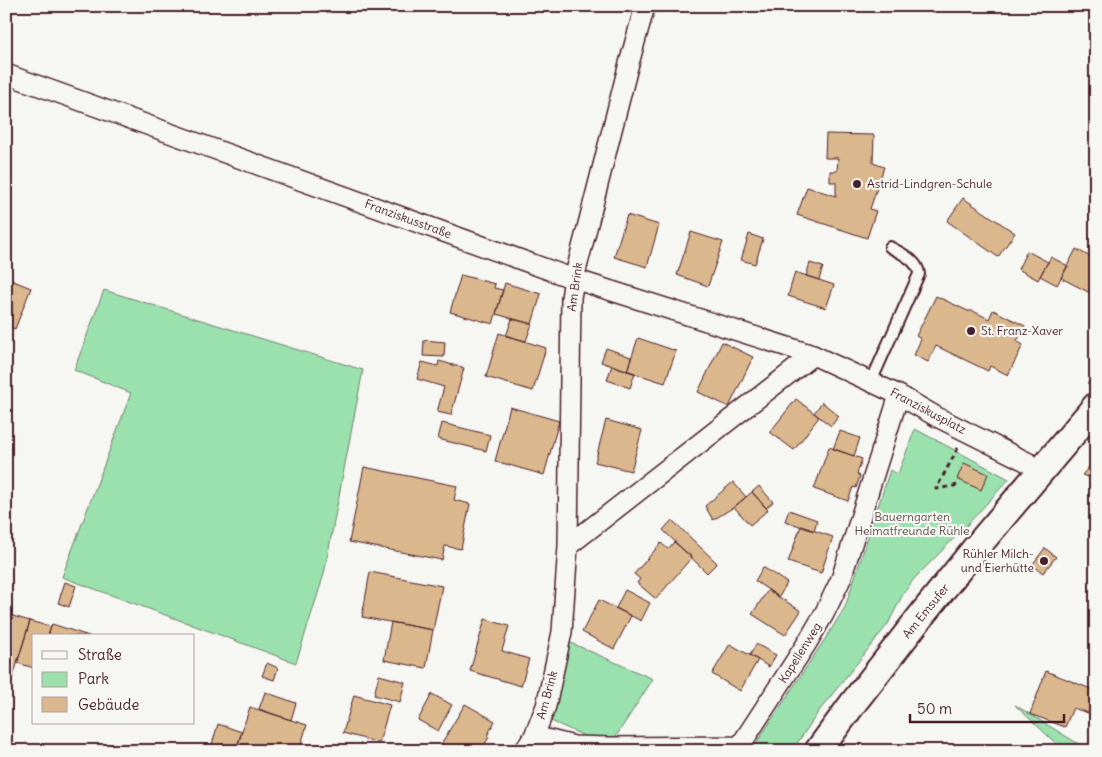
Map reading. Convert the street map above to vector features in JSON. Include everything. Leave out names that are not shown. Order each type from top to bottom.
[{"type":"main road","name":"Am Emsufer","points":[[818,751],[920,618],[1096,406]]},
{"type":"street","name":"Am Brink","points":[[529,744],[546,706],[562,632],[568,546],[571,298],[574,279],[645,6]]},
{"type":"street","name":"Franziskusstraße","points":[[6,74],[574,279],[813,355]]},
{"type":"street","name":"Franziskusplatz","points":[[813,355],[899,395],[966,432],[1029,463],[1040,472]]},
{"type":"street","points":[[568,546],[813,355]]},
{"type":"street","name":"Kapellenweg","points":[[529,744],[574,749],[740,746],[807,643],[824,614],[841,578],[899,395]]},
{"type":"lane","points":[[871,382],[919,274],[919,268],[914,262],[890,247]]},
{"type":"path","points":[[959,485],[936,489],[966,432]]},
{"type":"green space","points":[[104,290],[363,370],[324,574],[296,663],[62,577],[131,393],[74,370]]},
{"type":"green space","name":"Bauerngarten Heimatfreunde Rühle","points":[[915,429],[1009,479],[913,580],[902,596],[888,624],[819,711],[792,751],[751,751],[845,607],[890,470],[898,474]]},
{"type":"green space","points":[[569,642],[653,679],[609,747],[551,721]]},
{"type":"green space","points":[[1015,705],[1090,751],[1064,751]]},
{"type":"building","name":"Astrid-Lindgren-Schule","points":[[826,134],[874,135],[873,163],[884,167],[870,209],[876,211],[867,238],[797,215],[807,187],[836,196],[836,182],[830,182],[830,171],[837,171],[838,158],[825,158]]},
{"type":"building","points":[[963,198],[1015,233],[998,257],[947,221]]},
{"type":"building","points":[[627,215],[659,225],[647,267],[614,257]]},
{"type":"building","points":[[691,232],[723,242],[708,286],[677,275]]},
{"type":"building","points":[[749,234],[763,239],[755,264],[741,260]]},
{"type":"building","points":[[1076,249],[1096,260],[1096,296],[1061,278]]},
{"type":"building","points":[[1027,251],[1048,262],[1038,280],[1018,269]]},
{"type":"building","points":[[1051,257],[1068,266],[1057,285],[1040,276]]},
{"type":"building","points":[[810,263],[823,267],[819,280],[806,276]]},
{"type":"building","points":[[795,272],[834,285],[826,308],[788,296]]},
{"type":"building","points":[[461,275],[495,284],[494,288],[503,290],[493,324],[450,312]]},
{"type":"building","points":[[6,278],[31,288],[15,329],[6,326]]},
{"type":"building","points":[[505,283],[541,294],[532,324],[496,314]]},
{"type":"building","name":"St. Franz-Xaver","points":[[936,296],[989,319],[993,310],[1025,326],[1017,341],[1023,345],[1008,375],[990,366],[988,371],[936,346],[928,362],[914,355],[921,339],[916,336]]},
{"type":"building","points":[[512,319],[532,324],[526,341],[506,336]]},
{"type":"building","points":[[499,333],[546,348],[533,391],[486,377]]},
{"type":"building","points":[[638,338],[676,351],[665,383],[627,371]]},
{"type":"building","points":[[424,340],[445,342],[444,357],[423,356]]},
{"type":"building","points":[[722,342],[753,357],[729,407],[698,392]]},
{"type":"building","points":[[606,348],[631,357],[627,371],[601,362]]},
{"type":"building","points":[[439,361],[464,368],[451,415],[437,412],[444,387],[417,379],[422,362],[438,366]]},
{"type":"building","points":[[612,365],[635,373],[630,388],[607,380]]},
{"type":"building","points":[[796,399],[819,417],[794,450],[770,432]]},
{"type":"building","points":[[822,402],[839,416],[831,426],[814,413]]},
{"type":"building","points":[[510,407],[559,421],[544,475],[495,461]]},
{"type":"building","points":[[606,420],[642,430],[631,471],[595,462]]},
{"type":"building","points":[[442,423],[490,435],[486,451],[438,439]]},
{"type":"building","points":[[840,431],[860,438],[854,456],[833,449]]},
{"type":"building","points":[[829,447],[862,459],[857,474],[860,476],[856,488],[853,487],[848,501],[814,489]]},
{"type":"building","points":[[1096,459],[1096,480],[1082,475]]},
{"type":"building","points":[[964,463],[988,474],[981,490],[957,479]]},
{"type":"building","points":[[364,467],[457,486],[454,500],[470,504],[461,549],[445,546],[442,560],[349,542]]},
{"type":"building","points":[[733,482],[746,497],[713,520],[705,506]]},
{"type":"building","points":[[759,486],[773,502],[766,508],[752,492]]},
{"type":"building","points":[[752,492],[768,510],[750,525],[734,507]]},
{"type":"building","points":[[789,510],[817,520],[814,531],[785,521]]},
{"type":"building","points":[[672,520],[717,563],[707,573],[663,530]]},
{"type":"building","points":[[801,526],[833,537],[821,573],[788,562]]},
{"type":"building","points":[[674,542],[692,557],[656,599],[637,583],[640,579],[634,574],[661,543],[668,549]]},
{"type":"building","name":"Rühler Milch- und Eierhütte","points":[[1045,548],[1056,557],[1043,573],[1032,565]]},
{"type":"building","points":[[763,567],[787,583],[779,597],[755,581]]},
{"type":"building","points":[[370,572],[442,586],[433,630],[362,617]]},
{"type":"building","points":[[65,582],[76,586],[69,607],[58,603]]},
{"type":"building","points":[[625,590],[650,603],[641,621],[616,608]]},
{"type":"building","points":[[768,590],[801,611],[785,635],[752,614]]},
{"type":"building","points":[[599,600],[631,616],[614,649],[582,632]]},
{"type":"building","points":[[6,614],[30,621],[13,677],[6,675]]},
{"type":"building","points":[[485,619],[509,626],[502,651],[529,659],[521,686],[470,671]]},
{"type":"building","points":[[30,621],[51,627],[49,634],[32,634],[32,667],[17,663]]},
{"type":"building","points":[[391,622],[433,630],[426,668],[384,660]]},
{"type":"building","points":[[52,624],[83,634],[49,634]]},
{"type":"building","points":[[730,644],[758,660],[740,691],[712,674]]},
{"type":"building","points":[[756,644],[776,655],[769,667],[750,655]]},
{"type":"building","points":[[267,663],[278,668],[274,680],[262,676]]},
{"type":"building","points":[[1046,671],[1096,691],[1096,746],[1092,746],[1094,715],[1073,708],[1065,727],[1030,714]]},
{"type":"building","points":[[379,675],[405,682],[400,702],[374,695]]},
{"type":"building","points":[[265,692],[296,703],[291,720],[259,709]]},
{"type":"building","points":[[432,694],[452,705],[438,731],[418,720]]},
{"type":"building","points":[[354,695],[390,705],[379,743],[343,733]]},
{"type":"building","points":[[465,704],[495,721],[481,751],[448,751],[440,746]]},
{"type":"building","points":[[250,707],[307,725],[299,751],[263,751],[238,743]]},
{"type":"building","points":[[218,724],[242,732],[236,751],[210,751]]},
{"type":"place","name":"Astrid-Lindgren-Schule","points":[[857,184]]},
{"type":"place","name":"St. Franz-Xaver","points":[[971,331]]},
{"type":"place","name":"Rühler Milch- und Eierhütte","points":[[1044,561]]}]
